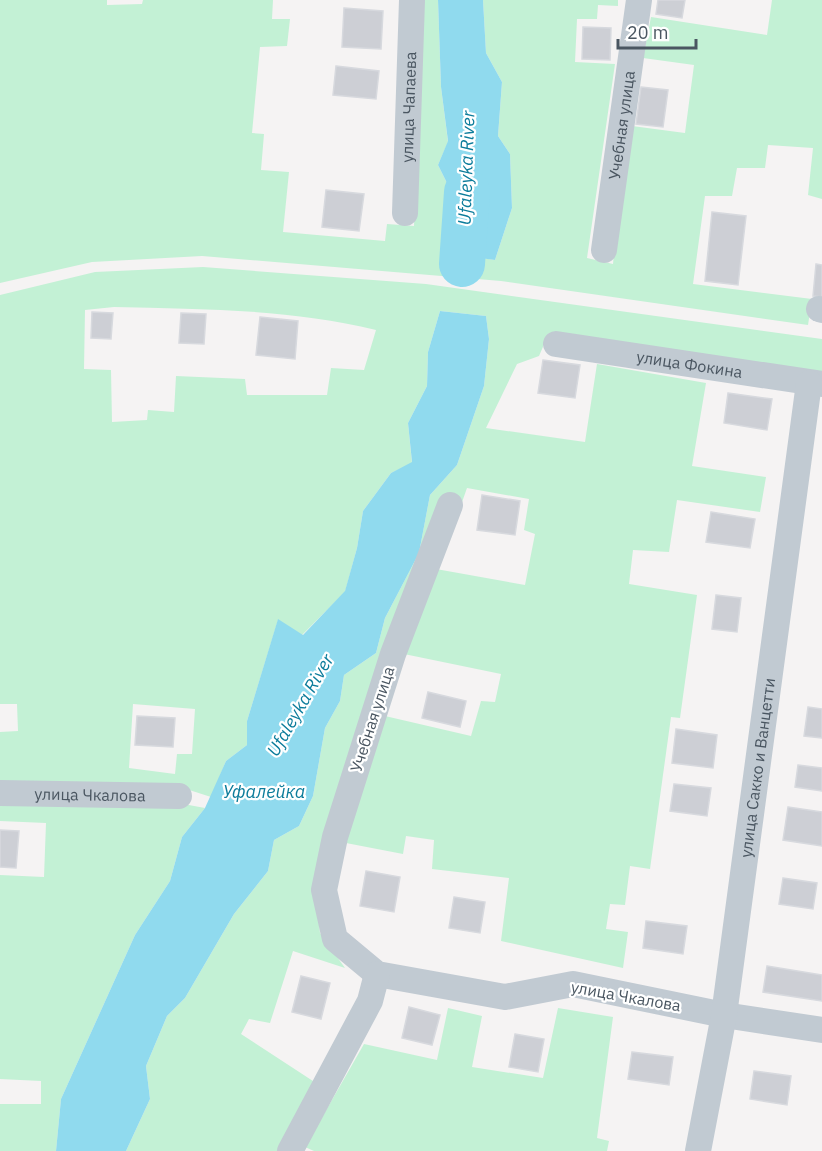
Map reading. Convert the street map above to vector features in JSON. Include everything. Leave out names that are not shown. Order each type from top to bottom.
[{"type":"street","name":"улица Чапаева","points":[[405,213],[412,0]]},
{"type":"street","name":"Учебная улица","points":[[604,250],[639,0]]},
{"type":"street","name":"улица Фокина","points":[[556,344],[815,383]]},
{"type":"street","name":"улица Сакко и Ванцетти","points":[[699,1151],[724,1015],[815,383]]},
{"type":"street","name":"Учебная улица","points":[[335,939],[324,890],[335,837],[393,654],[450,505]]},
{"type":"street","name":"улица Чкалова","points":[[0,793],[179,796]]},
{"type":"street","name":"улица Чкалова","points":[[335,939],[377,974],[505,997],[573,984],[724,1015],[822,1030]]},
{"type":"street","points":[[290,1151],[370,1001],[377,974]]},
{"type":"green space","points":[[0,0],[107,0],[107,5],[142,4],[143,0],[273,0],[272,19],[290,19],[287,46],[260,47],[252,133],[264,134],[261,170],[289,172],[283,232],[385,241],[387,224],[414,226],[422,0],[438,0],[441,87],[448,142],[438,165],[453,195],[449,253],[495,260],[512,208],[510,154],[498,136],[502,82],[486,53],[483,0],[618,0],[618,6],[598,5],[597,19],[577,19],[575,62],[615,64],[587,258],[613,264],[619,198],[632,126],[685,133],[694,65],[643,58],[651,17],[767,35],[772,0],[822,0],[822,199],[808,195],[813,148],[768,145],[765,168],[737,168],[732,196],[705,196],[693,284],[812,299],[808,325],[501,281],[202,256],[92,262],[0,283]]},
{"type":"green space","points":[[203,267],[426,284],[822,339],[822,375],[549,333],[539,356],[517,364],[486,428],[585,442],[597,364],[706,383],[692,466],[766,477],[760,512],[677,500],[669,552],[633,550],[629,584],[697,595],[680,718],[671,717],[650,869],[630,866],[625,905],[610,904],[606,929],[628,932],[623,968],[501,941],[509,878],[432,869],[434,840],[406,836],[403,854],[346,843],[385,716],[471,736],[481,701],[495,702],[501,674],[404,654],[436,569],[525,585],[535,534],[524,530],[529,499],[467,488],[461,505],[443,502],[387,649],[326,833],[315,889],[320,933],[345,968],[293,951],[270,1023],[249,1019],[241,1034],[316,1083],[279,1151],[126,1151],[150,1099],[146,1066],[167,1016],[185,998],[234,914],[268,871],[274,840],[299,826],[313,796],[325,728],[340,701],[344,675],[376,653],[385,618],[419,553],[430,495],[457,465],[484,386],[489,339],[486,316],[440,311],[428,352],[427,386],[408,423],[412,463],[391,473],[363,511],[357,548],[345,592],[302,635],[278,620],[247,721],[247,745],[226,761],[211,797],[180,787],[0,785],[0,732],[18,731],[17,704],[0,704],[0,295],[95,272]],"holes":[[[114,307],[279,314],[376,330],[364,370],[331,368],[327,395],[247,395],[245,379],[176,376],[174,412],[148,410],[147,420],[112,422],[111,370],[84,369],[85,310]],[[133,704],[195,709],[192,754],[177,754],[175,774],[129,768]]]},
{"type":"green space","points":[[0,802],[178,803],[205,808],[182,837],[170,881],[135,935],[61,1099],[56,1151],[0,1151],[0,1104],[41,1104],[41,1081],[0,1079],[0,875],[44,877],[46,823],[0,821]]},
{"type":"green space","points":[[448,1008],[482,1016],[472,1067],[543,1078],[558,1008],[613,1017],[597,1138],[609,1141],[607,1151],[314,1151],[305,1147],[364,1044],[437,1060]]},
{"type":"water","points":[[438,0],[483,0],[486,53],[502,82],[498,136],[510,154],[512,208],[495,260],[449,254],[453,195],[438,165],[448,141],[441,87]]},
{"type":"water","name":"Уфалейка","points":[[440,311],[486,316],[489,339],[484,386],[457,465],[430,495],[419,553],[385,618],[376,653],[344,675],[340,701],[325,728],[313,796],[299,826],[274,840],[268,871],[234,914],[185,998],[167,1016],[146,1066],[150,1099],[126,1151],[56,1151],[61,1099],[135,935],[170,881],[182,837],[205,808],[226,761],[247,745],[247,721],[278,619],[303,635],[345,591],[357,548],[363,511],[391,473],[412,462],[408,423],[427,386],[428,352]]},
{"type":"building","points":[[658,0],[685,0],[682,18],[656,14]]},
{"type":"building","points":[[344,8],[383,11],[381,49],[342,47]]},
{"type":"building","points":[[583,27],[611,28],[610,60],[582,59]]},
{"type":"building","points":[[336,66],[379,71],[376,99],[333,95]]},
{"type":"building","points":[[641,87],[668,90],[663,127],[636,124]]},
{"type":"building","points":[[326,190],[364,194],[359,231],[322,227]]},
{"type":"building","points":[[712,212],[746,216],[738,285],[705,281]]},
{"type":"building","points":[[816,264],[822,265],[822,297],[813,296]]},
{"type":"building","points":[[92,312],[113,313],[111,339],[91,338]]},
{"type":"building","points":[[181,313],[206,314],[204,344],[179,343]]},
{"type":"building","points":[[260,317],[298,321],[295,359],[256,355]]},
{"type":"building","points":[[543,360],[580,365],[575,398],[538,393]]},
{"type":"building","points":[[728,393],[772,399],[767,430],[724,423]]},
{"type":"building","points":[[482,495],[520,501],[515,535],[477,530]]},
{"type":"building","points":[[711,512],[755,519],[750,548],[706,542]]},
{"type":"building","points":[[716,595],[741,598],[737,632],[712,629]]},
{"type":"building","points":[[428,692],[466,701],[460,727],[422,718]]},
{"type":"building","points":[[808,707],[822,709],[822,738],[804,736]]},
{"type":"building","points":[[137,716],[175,718],[173,747],[135,745]]},
{"type":"building","points":[[676,729],[717,735],[713,768],[672,763]]},
{"type":"building","points":[[798,765],[822,768],[822,791],[795,787]]},
{"type":"building","points":[[674,784],[711,788],[707,816],[670,811]]},
{"type":"building","points":[[788,807],[822,812],[822,846],[783,840]]},
{"type":"building","points":[[0,830],[19,831],[16,868],[0,867]]},
{"type":"building","points":[[366,871],[400,877],[394,912],[360,906]]},
{"type":"building","points":[[783,878],[817,883],[813,909],[779,904]]},
{"type":"building","points":[[454,897],[485,902],[480,933],[449,928]]},
{"type":"building","points":[[646,921],[687,926],[683,954],[643,948]]},
{"type":"building","points":[[767,966],[822,975],[822,1001],[763,992]]},
{"type":"building","points":[[301,976],[330,983],[321,1019],[292,1012]]},
{"type":"building","points":[[409,1007],[440,1015],[432,1045],[402,1038]]},
{"type":"building","points":[[515,1034],[544,1039],[538,1072],[509,1067]]},
{"type":"building","points":[[632,1052],[673,1057],[669,1085],[628,1079]]},
{"type":"building","points":[[754,1071],[791,1076],[787,1105],[750,1099]]},
{"type":"waterway","name":"Ufaleyka River","points":[[462,264],[467,192]]}]
